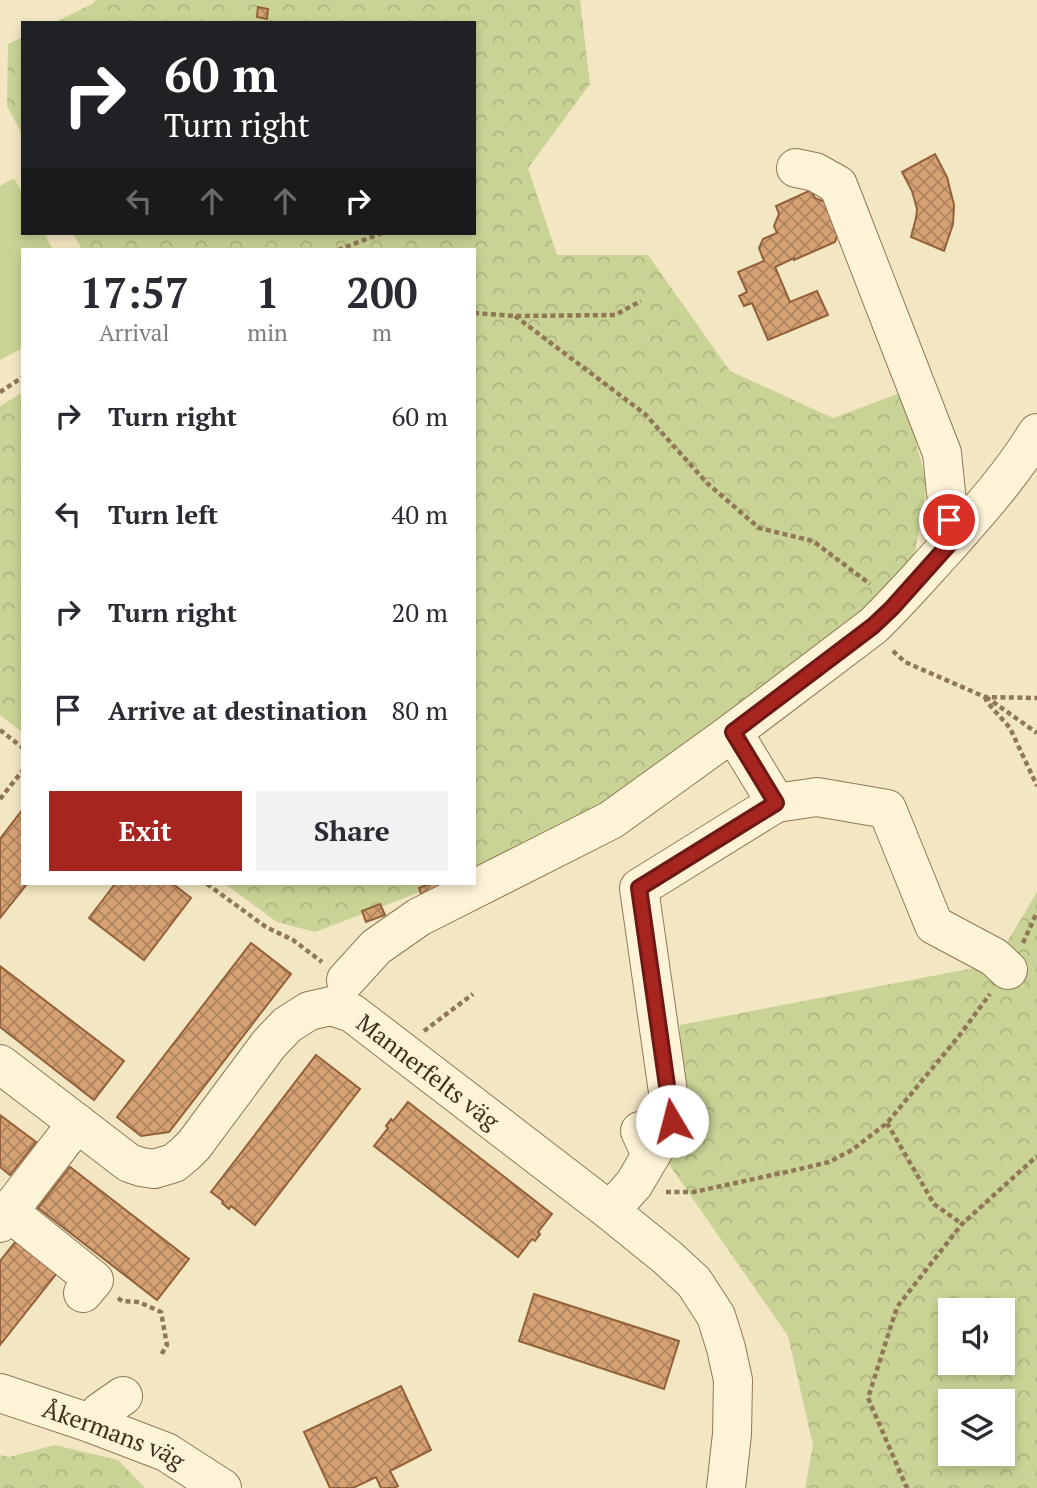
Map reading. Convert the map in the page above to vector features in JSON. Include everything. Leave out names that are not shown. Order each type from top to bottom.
[{"type":"street","points":[[796,168],[815,172],[838,186],[942,453],[951,542]]},
{"type":"street","points":[[346,980],[376,947],[419,917],[611,820],[733,732],[883,617],[985,503],[1037,433]]},
{"type":"street","points":[[733,732],[776,803]]},
{"type":"street","points":[[610,1211],[634,1184],[645,1141],[672,1121],[639,888],[776,803],[817,797],[887,809],[934,925],[994,957],[1008,970]]},
{"type":"street","name":"Mannerfelts väg","points":[[0,1064],[129,1163],[154,1169],[174,1163],[194,1145],[269,1044],[287,1026],[309,1011],[331,1006],[352,1013],[610,1211],[694,1282],[716,1316],[733,1380],[732,1434],[726,1488]]},
{"type":"street","points":[[77,1123],[4,1218],[94,1280],[83,1293]]},
{"type":"street","name":"Åkermans väg","points":[[0,1393],[166,1452],[222,1488]]},
{"type":"street","points":[[90,1423],[100,1412],[123,1396]]},
{"type":"path","points":[[343,248],[377,235]]},
{"type":"path","points":[[476,313],[515,316],[615,315],[641,301]]},
{"type":"path","points":[[515,316],[645,414],[707,483],[759,528],[813,541],[867,581],[883,617],[893,651],[905,662],[985,697],[1037,733]]},
{"type":"path","points":[[0,392],[21,378]]},
{"type":"path","points":[[985,697],[1037,698]]},
{"type":"path","points":[[985,697],[1010,728],[1037,786]]},
{"type":"path","points":[[0,730],[21,746]]},
{"type":"path","points":[[0,799],[21,773]]},
{"type":"path","points":[[208,885],[266,927],[293,940],[346,980]]},
{"type":"path","points":[[694,1192],[829,1162],[852,1150],[887,1122],[959,1036],[1008,970],[1037,912]]},
{"type":"path","points":[[401,1048],[473,994]]},
{"type":"path","points":[[887,1122],[934,1204],[962,1224]]},
{"type":"path","points":[[908,1488],[868,1398],[897,1307],[962,1224],[1037,1156]]},
{"type":"path","points":[[139,1303],[161,1312],[167,1345],[162,1355]]},
{"type":"green space","points":[[96,0],[580,0],[590,84],[528,168],[557,255],[648,255],[730,371],[833,418],[903,392],[927,485],[912,569],[862,623],[619,797],[476,867],[476,248],[81,248],[74,235],[476,235],[476,21],[57,21]]},
{"type":"green space","points":[[21,38],[21,132],[7,106],[8,44]]},
{"type":"green space","points":[[14,178],[21,191],[21,235],[45,235],[52,248],[21,248],[21,349],[0,360],[0,186]]},
{"type":"green space","points":[[21,393],[21,731],[0,715],[0,406]]},
{"type":"green space","points":[[226,885],[438,885],[315,932],[277,922]]},
{"type":"green space","points":[[1037,892],[1037,1488],[805,1488],[813,1445],[788,1336],[668,1163],[680,1025],[994,964]]},
{"type":"green space","points":[[55,1445],[118,1460],[145,1488],[0,1488],[0,1455],[9,1457]]},
{"type":"building","points":[[258,7],[268,9],[267,19],[257,17]]},
{"type":"building","points":[[935,154],[947,177],[954,205],[953,224],[944,251],[911,237],[917,209],[912,191],[902,172]]},
{"type":"building","points":[[811,190],[815,198],[828,203],[839,230],[835,242],[775,267],[790,302],[817,291],[828,315],[768,340],[752,303],[744,306],[739,296],[747,292],[738,272],[764,261],[759,248],[763,239],[777,233],[774,226],[779,214],[776,206]]},
{"type":"building","points":[[21,812],[21,885],[26,885],[0,918],[0,839]]},
{"type":"building","points":[[114,885],[174,885],[191,898],[144,960],[89,918]]},
{"type":"building","points":[[439,885],[443,894],[424,902],[419,888]]},
{"type":"building","points":[[380,904],[385,915],[366,922],[362,911]]},
{"type":"building","points":[[251,943],[291,974],[169,1132],[141,1136],[117,1117]]},
{"type":"building","points":[[0,966],[124,1061],[94,1100],[0,1027]]},
{"type":"building","points":[[316,1055],[360,1089],[255,1225],[231,1206],[229,1209],[211,1192]]},
{"type":"building","points":[[408,1102],[552,1214],[538,1232],[540,1234],[535,1241],[532,1239],[518,1257],[374,1146],[388,1128],[386,1126],[391,1119],[393,1121]]},
{"type":"building","points":[[0,1115],[36,1142],[10,1175],[0,1167]]},
{"type":"building","points":[[70,1167],[189,1259],[157,1300],[38,1208]]},
{"type":"building","points":[[16,1241],[57,1273],[0,1345],[0,1261]]},
{"type":"building","points":[[534,1294],[679,1341],[664,1389],[519,1341]]},
{"type":"building","points":[[401,1386],[431,1450],[390,1471],[398,1486],[394,1488],[381,1488],[376,1477],[353,1488],[330,1488],[304,1432]]},
{"type":"route","points":[[672,1121],[639,888],[776,803],[733,732],[873,626],[892,608],[951,542],[949,520]]}]
